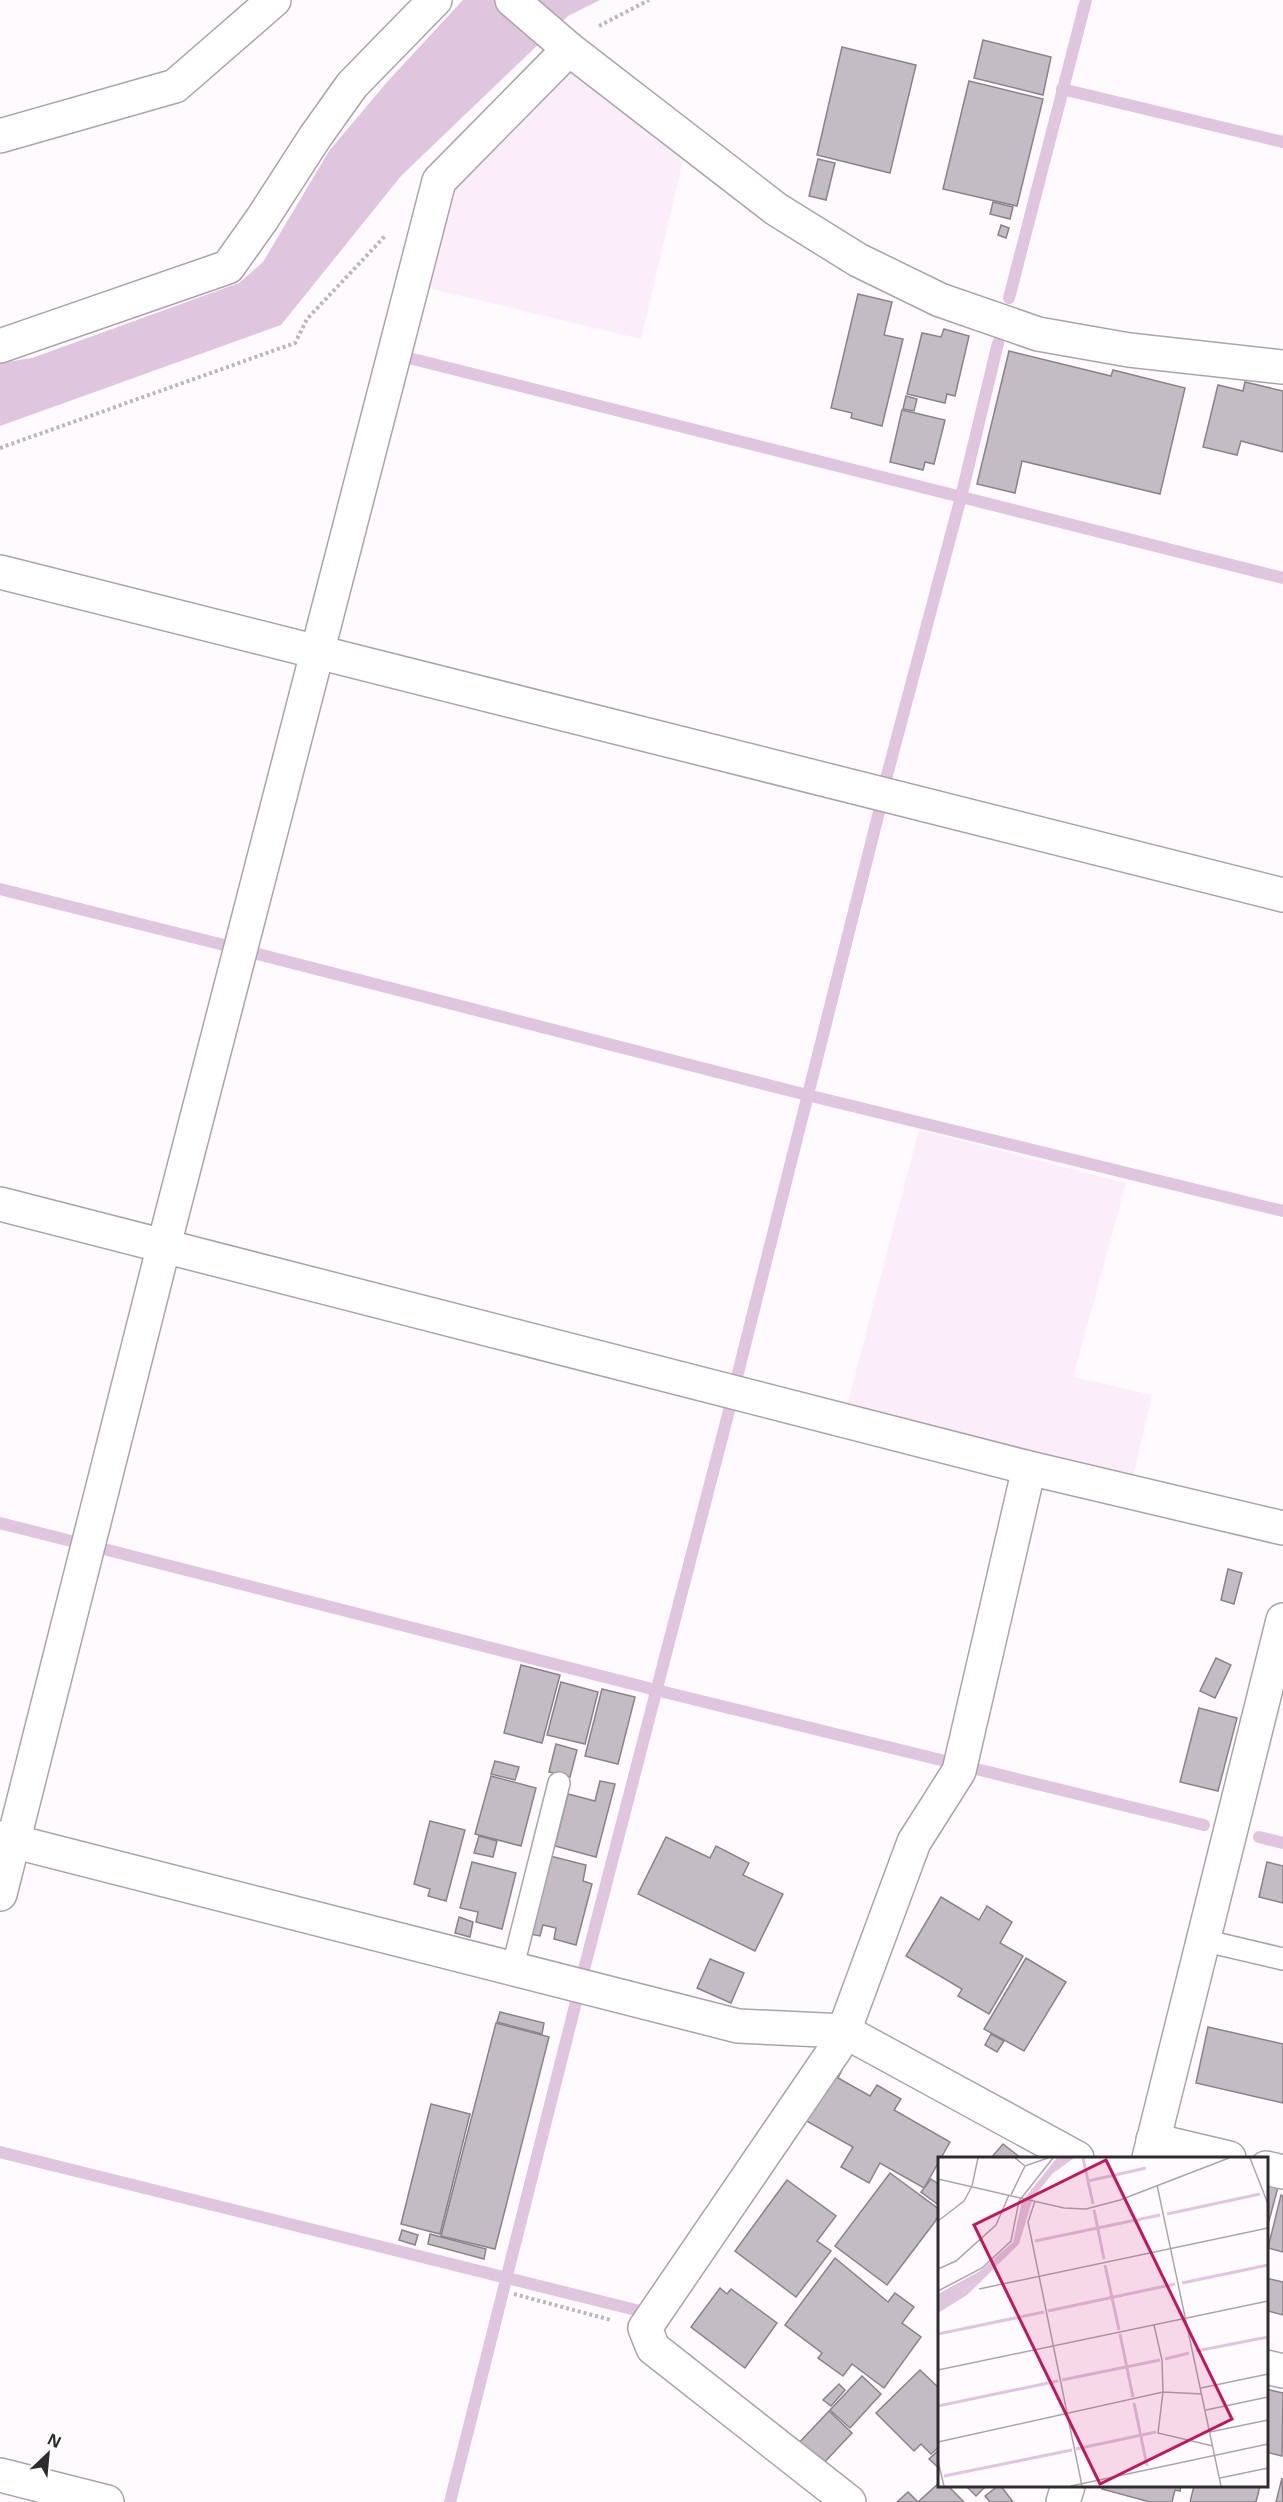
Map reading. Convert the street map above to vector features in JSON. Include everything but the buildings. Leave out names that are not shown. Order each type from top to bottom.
[{"type":"street","points":[[0,136],[175,86],[274,0]]},
{"type":"street","points":[[0,346],[228,267],[315,136],[352,85],[435,0]]},
{"type":"street","points":[[512,0],[565,45],[776,209],[858,260],[940,300],[1038,334],[1129,350],[1283,367]]},
{"type":"street","points":[[0,1894],[7,1840],[164,1245],[439,181],[565,45]]},
{"type":"street","points":[[0,572],[1283,895]]},
{"type":"street","points":[[0,1204],[1029,1468],[1283,1528]]},
{"type":"street","points":[[849,2502],[653,2348],[645,2328],[830,2057],[844,2031],[914,1842],[959,1772],[1029,1468]]},
{"type":"street","points":[[1220,2157],[1151,2149],[1283,1620]]},
{"type":"street","points":[[7,1840],[738,2026],[844,2031],[1075,2157]]},
{"type":"street","points":[[1268,2168],[1283,2172]]},
{"type":"street","points":[[1268,2367],[1283,2371]]},
{"type":"street","points":[[0,2475],[100,2501]]},
{"type":"street","points":[[1063,2502],[1068,2487]]},
{"type":"lane","points":[[512,1970],[559,1783]]},
{"type":"lane","points":[[1202,1940],[1283,1959]]},
{"type":"path","points":[[565,45],[649,0]]},
{"type":"path","points":[[0,448],[295,343],[307,319],[386,234]]},
{"type":"path","points":[[514,2294],[645,2328]]},
{"type":"shaded area","points":[[463,0],[600,0],[568,16],[401,176],[281,325],[0,426],[0,363],[32,358],[239,283],[263,262],[329,151],[387,82]]},
{"type":"shaded area","points":[[557,70],[571,71],[683,160],[641,339],[420,286],[441,203]]},
{"type":"shaded area","points":[[919,1130],[1126,1183],[1073,1377],[1152,1395],[1132,1481],[846,1410]]},
{"type":"waterway","points":[[1009,298],[1086,0]]},
{"type":"waterway","points":[[1062,89],[1283,142]]},
{"type":"waterway","points":[[886,779],[961,497],[998,343]]},
{"type":"waterway","points":[[405,357],[1283,578]]},
{"type":"waterway","points":[[738,1373],[881,804]]},
{"type":"waterway","points":[[0,889],[224,945]]},
{"type":"waterway","points":[[254,953],[807,1095],[1283,1211]]},
{"type":"waterway","points":[[582,1977],[731,1403]]},
{"type":"waterway","points":[[0,1523],[71,1541]]},
{"type":"waterway","points":[[100,1548],[949,1762]]},
{"type":"waterway","points":[[972,1768],[1204,1825]]},
{"type":"waterway","points":[[1259,1837],[1283,1843]]},
{"type":"waterway","points":[[450,2502],[577,1998]]},
{"type":"waterway","points":[[0,2152],[648,2313]]}]
